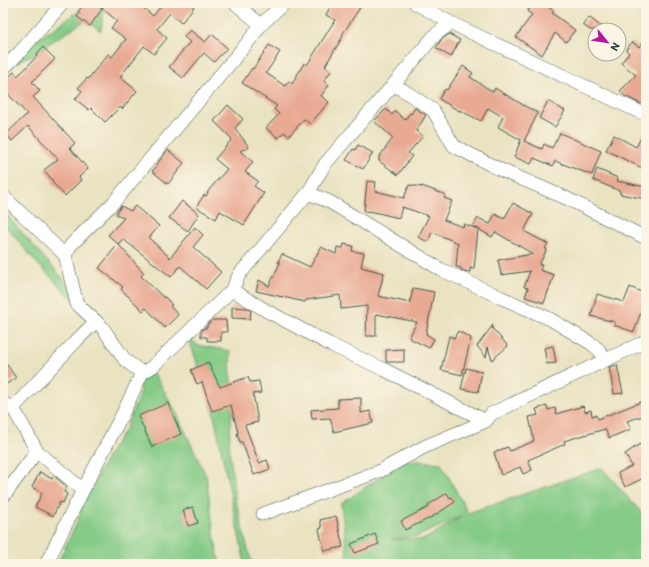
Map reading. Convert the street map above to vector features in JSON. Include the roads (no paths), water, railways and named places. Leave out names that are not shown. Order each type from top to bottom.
[{"type":"street","points":[[3,69],[63,3]]},
{"type":"street","points":[[235,3],[261,25]]},
{"type":"street","points":[[65,255],[71,245],[114,202],[261,25],[284,3]]},
{"type":"street","points":[[415,3],[451,23],[646,115]]},
{"type":"street","points":[[46,564],[142,373],[152,367],[232,290],[239,275],[308,193],[326,164],[435,35],[451,23]]},
{"type":"street","points":[[393,85],[433,110],[454,146],[501,170],[566,198],[646,238]]},
{"type":"street","points":[[308,193],[330,202],[440,269],[550,319],[592,344],[599,350],[605,360]]},
{"type":"street","points":[[3,196],[65,255],[77,304],[102,327],[125,360],[142,373]]},
{"type":"street","points":[[232,290],[267,311],[331,345],[384,369],[486,421]]},
{"type":"street","points":[[83,490],[37,451],[8,405],[96,321]]},
{"type":"street","points":[[263,514],[380,471],[426,446],[486,421],[491,414],[646,341]]},
{"type":"street","points":[[3,497],[37,451]]}]
